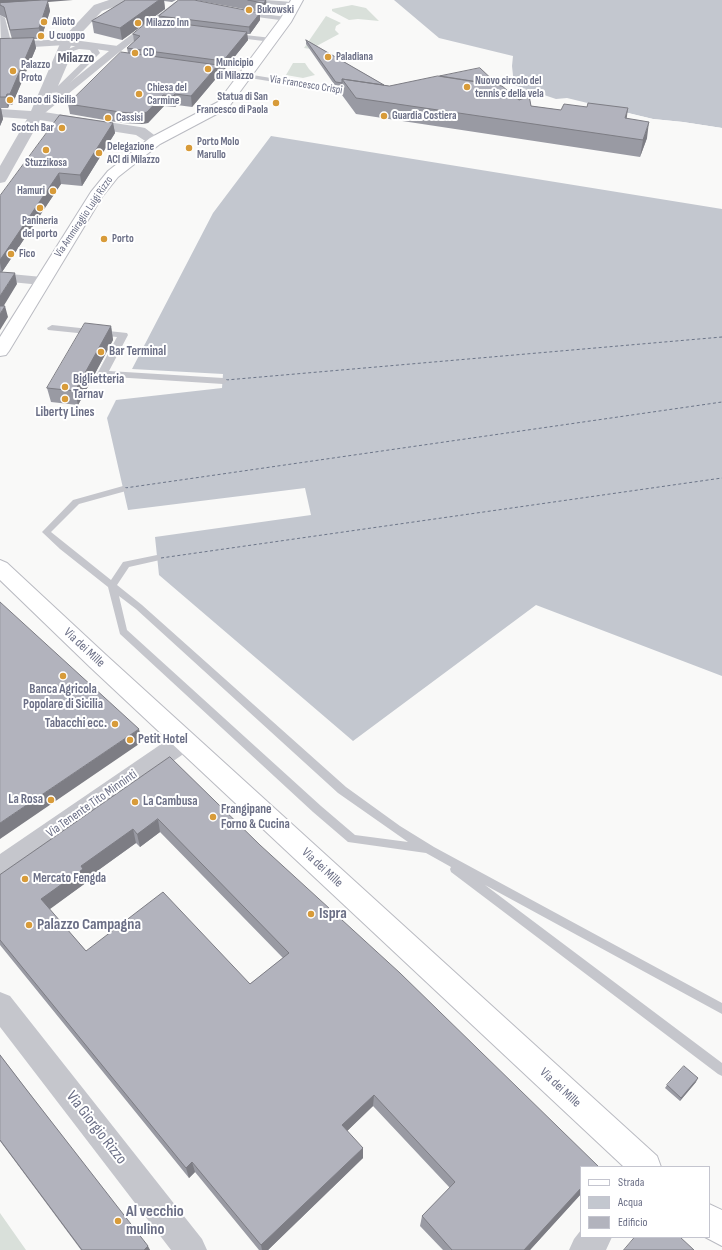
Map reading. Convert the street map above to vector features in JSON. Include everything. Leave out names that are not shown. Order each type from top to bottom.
[{"type":"main road","name":"Via Francesco Crispi","points":[[223,105],[287,19],[296,2]]},
{"type":"main road","name":"Via Ammiraglio Luigi Rizzo","points":[[0,351],[96,195],[113,174],[155,141],[223,105]]},
{"type":"main road","name":"Via dei Mille","points":[[0,568],[184,741],[645,1166]]},
{"type":"main road","points":[[710,1221],[722,1230]]},
{"type":"street","points":[[0,179],[36,115],[46,90],[96,4],[121,0]]},
{"type":"street","points":[[254,0],[296,2]]},
{"type":"street","points":[[36,115],[64,92],[116,55],[154,25],[170,6],[184,1]]},
{"type":"street","points":[[235,12],[287,19]]},
{"type":"street","points":[[0,18],[4,46],[72,44],[93,48],[96,53],[58,90],[53,91],[52,90],[72,44]]},
{"type":"street","points":[[220,33],[272,40]]},
{"type":"street","points":[[72,44],[116,55]]},
{"type":"street","points":[[46,90],[50,92],[64,92]]},
{"type":"street","points":[[0,113],[36,115],[140,130],[155,141]]},
{"type":"street","points":[[0,277],[42,281]]},
{"type":"street","points":[[52,328],[123,334],[102,374],[223,381]]},
{"type":"street","name":"Via Tenente Tito Minninti","points":[[0,868],[184,741]]},
{"type":"street","name":"Via Giorgio Rizzo","points":[[0,1005],[191,1250]]},
{"type":"street","points":[[585,1250],[595,1238]]},
{"type":"lane","name":"Via Francesco Crispi","points":[[246,76],[359,94]]},
{"type":"lane","points":[[123,489],[76,502],[46,532],[139,607],[342,790],[407,836],[722,1009]]},
{"type":"lane","points":[[157,558],[126,564],[112,585],[123,632],[317,809],[352,839],[430,850],[722,1070]]},
{"type":"shaded area","points":[[352,5],[366,8],[379,21],[358,19],[349,20],[332,11],[332,9]]},
{"type":"shaded area","points":[[326,16],[341,23],[336,26],[335,30],[339,34],[311,49],[304,48]]},
{"type":"shaded area","points":[[293,63],[305,63],[315,75],[303,78],[286,75]]},
{"type":"shaded area","points":[[0,1213],[26,1250],[0,1250]]},
{"type":"water","points":[[394,0],[722,0],[722,128],[653,119],[567,98],[556,99],[514,85],[512,66],[513,56],[439,38]]},
{"type":"water","points":[[271,136],[722,209],[722,676],[536,605],[353,741],[159,575],[155,537],[311,515],[305,488],[128,510],[107,418],[116,400],[222,388],[223,374],[132,369],[213,213]]},
{"type":"pier","points":[[606,108],[653,119],[722,128],[722,130],[652,121]]},
{"type":"building","points":[[42,0],[48,1],[39,28],[10,30],[4,7],[0,5],[0,3]]},
{"type":"building","points":[[126,0],[159,0],[120,28],[92,21]]},
{"type":"building","points":[[179,0],[194,0],[260,13],[249,27],[159,16]]},
{"type":"building","points":[[248,0],[266,0],[264,3]]},
{"type":"building","points":[[150,20],[247,32],[223,61],[127,48],[140,36],[133,34]]},
{"type":"building","points":[[34,38],[10,94],[7,94],[6,97],[0,97],[0,39]]},
{"type":"building","points":[[306,40],[384,85],[342,79],[342,83],[336,82]]},
{"type":"building","points":[[121,52],[218,65],[191,96],[175,94],[173,96],[163,95],[147,112],[140,114],[68,104]]},
{"type":"building","points":[[480,68],[498,85],[440,76]]},
{"type":"building","points":[[438,76],[502,86],[519,100],[527,97],[520,90],[528,90],[531,106],[561,110],[564,104],[587,107],[588,103],[628,108],[625,118],[649,122],[643,140],[356,98],[342,79],[389,86]]},
{"type":"building","points":[[60,115],[113,123],[80,175],[59,173],[0,260],[0,196]]},
{"type":"building","points":[[0,272],[15,273],[0,296]]},
{"type":"building","points":[[0,306],[5,306],[0,314]]},
{"type":"building","points":[[85,323],[111,326],[75,391],[47,388]]},
{"type":"building","points":[[0,602],[139,729],[0,823]]},
{"type":"building","points":[[170,757],[260,845],[400,973],[598,1166],[580,1166],[580,1189],[524,1250],[452,1250],[422,1216],[455,1182],[374,1095],[342,1125],[363,1148],[261,1245],[192,1162],[186,1168],[0,940],[0,875]],"holes":[[[158,819],[289,953],[250,984],[163,892],[86,951],[41,899],[83,869],[81,866],[133,829],[137,834]]]},
{"type":"building","points":[[0,1055],[148,1246],[144,1250],[82,1250],[0,1140]]},
{"type":"building","points":[[684,1066],[698,1078],[681,1098],[667,1085]]},
{"type":"building","points":[[634,1238],[681,1238],[694,1250],[624,1250]]},
{"type":"ferry route","points":[[226,380],[722,337]]},
{"type":"ferry route","points":[[125,488],[722,402]]},
{"type":"ferry route","points":[[161,558],[722,478]]},
{"type":"place","name":"Bukowski","points":[[249,10]]},
{"type":"place","name":"Alioto","points":[[44,22]]},
{"type":"place","name":"Milazzo Inn","points":[[138,23]]},
{"type":"place","name":"U cuoppo","points":[[41,36]]},
{"type":"place","name":"CD","points":[[135,53]]},
{"type":"place","name":"Paladiana","points":[[328,57]]},
{"type":"place","name":"Municipio di Milazzo","points":[[208,69]]},
{"type":"place","name":"Palazzo Proto","points":[[13,71]]},
{"type":"place","name":"Nuovo circolo del tennis e della vela","points":[[467,87]]},
{"type":"place","name":"Chiesa del Carmine","points":[[139,94]]},
{"type":"place","name":"Banco di Sicilia","points":[[10,100]]},
{"type":"place","name":"Statua di San Francesco di Paola","points":[[276,103]]},
{"type":"place","name":"Guardia Costiera","points":[[384,116]]},
{"type":"place","name":"Cassisi","points":[[108,118]]},
{"type":"place","name":"Scotch Bar","points":[[62,128]]},
{"type":"place","name":"Porto Molo Marullo","points":[[189,148]]},
{"type":"place","name":"Stuzzikosa","points":[[46,150]]},
{"type":"place","name":"Delegazione ACI di Milazzo","points":[[99,153]]},
{"type":"place","name":"Hamuri","points":[[53,191]]},
{"type":"place","name":"Panineria del porto","points":[[40,208]]},
{"type":"place","name":"Porto","points":[[104,239]]},
{"type":"place","name":"Fico","points":[[11,254]]},
{"type":"place","name":"Bar Terminal","points":[[101,352]]},
{"type":"place","name":"Biglietteria Tarnav","points":[[65,387]]},
{"type":"place","name":"Liberty Lines","points":[[65,399]]},
{"type":"place","name":"Banca Agricola Popolare di Sicilia","points":[[63,676]]},
{"type":"place","name":"Tabacchi ecc.","points":[[115,724]]},
{"type":"place","name":"Petit Hotel","points":[[130,740]]},
{"type":"place","name":"La Rosa","points":[[51,800]]},
{"type":"place","name":"La Cambusa","points":[[135,802]]},
{"type":"place","name":"Frangipane Forno & Cucina","points":[[213,817]]},
{"type":"place","name":"Mercato Fengda","points":[[25,879]]},
{"type":"place","name":"Ispra","points":[[311,914]]},
{"type":"place","name":"Palazzo Campagna","points":[[29,925]]},
{"type":"place","name":"Al vecchio mulino","points":[[118,1221]]},
{"type":"district","name":"Milazzo","points":[[76,58]]}]
